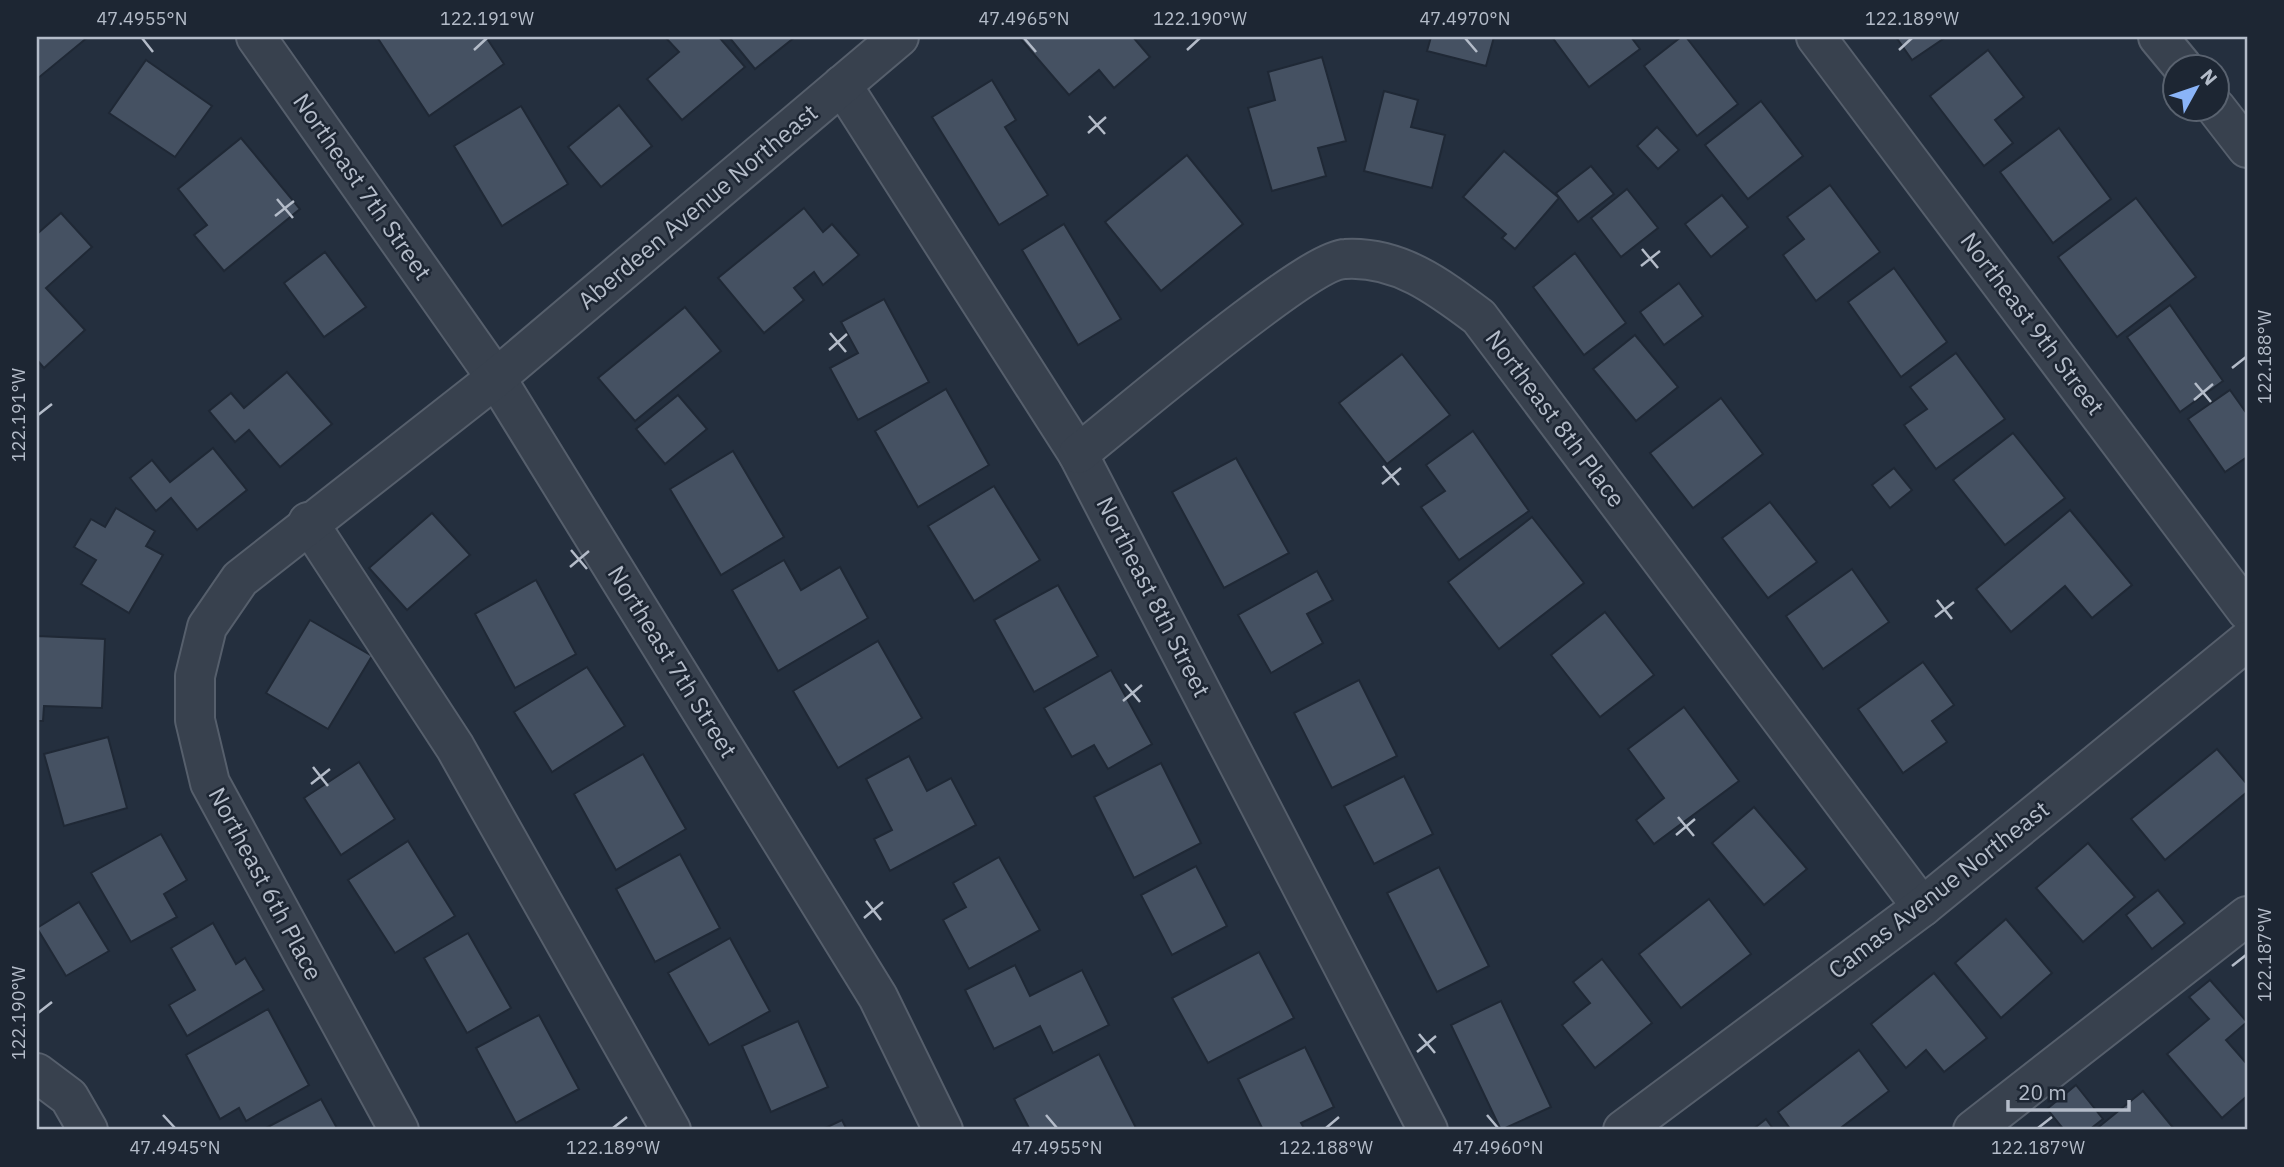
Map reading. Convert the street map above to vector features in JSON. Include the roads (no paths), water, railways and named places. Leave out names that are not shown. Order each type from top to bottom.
[{"type":"street","name":"Northeast 7th Street","points":[[256,37],[496,378],[878,997],[943,1130]]},
{"type":"street","name":"Aberdeen Avenue Northeast","points":[[496,378],[899,37]]},
{"type":"street","name":"Northeast 9th Street","points":[[1816,37],[2247,611]]},
{"type":"street","points":[[2158,37],[2170,52]]},
{"type":"street","name":"Northeast 8th Street","points":[[842,85],[1078,454],[1428,1130]]},
{"type":"street","points":[[2227,122],[2247,148]]},
{"type":"street","name":"Northeast 8th Place","points":[[1078,454],[1297,281],[1342,258],[1390,262],[1435,284],[1479,317],[1922,907]]},
{"type":"street","name":"Northeast 6th Place","points":[[399,1130],[210,783],[195,720],[195,676],[207,627],[240,579],[308,522],[496,378]]},
{"type":"street","points":[[308,522],[454,747],[671,1130]]},
{"type":"street","name":"Camas Avenue Northeast","points":[[1623,1130],[1922,907],[2247,642]]},
{"type":"street","points":[[1973,1130],[2247,916]]},
{"type":"street","points":[[37,1073],[69,1097],[88,1130]]}]
